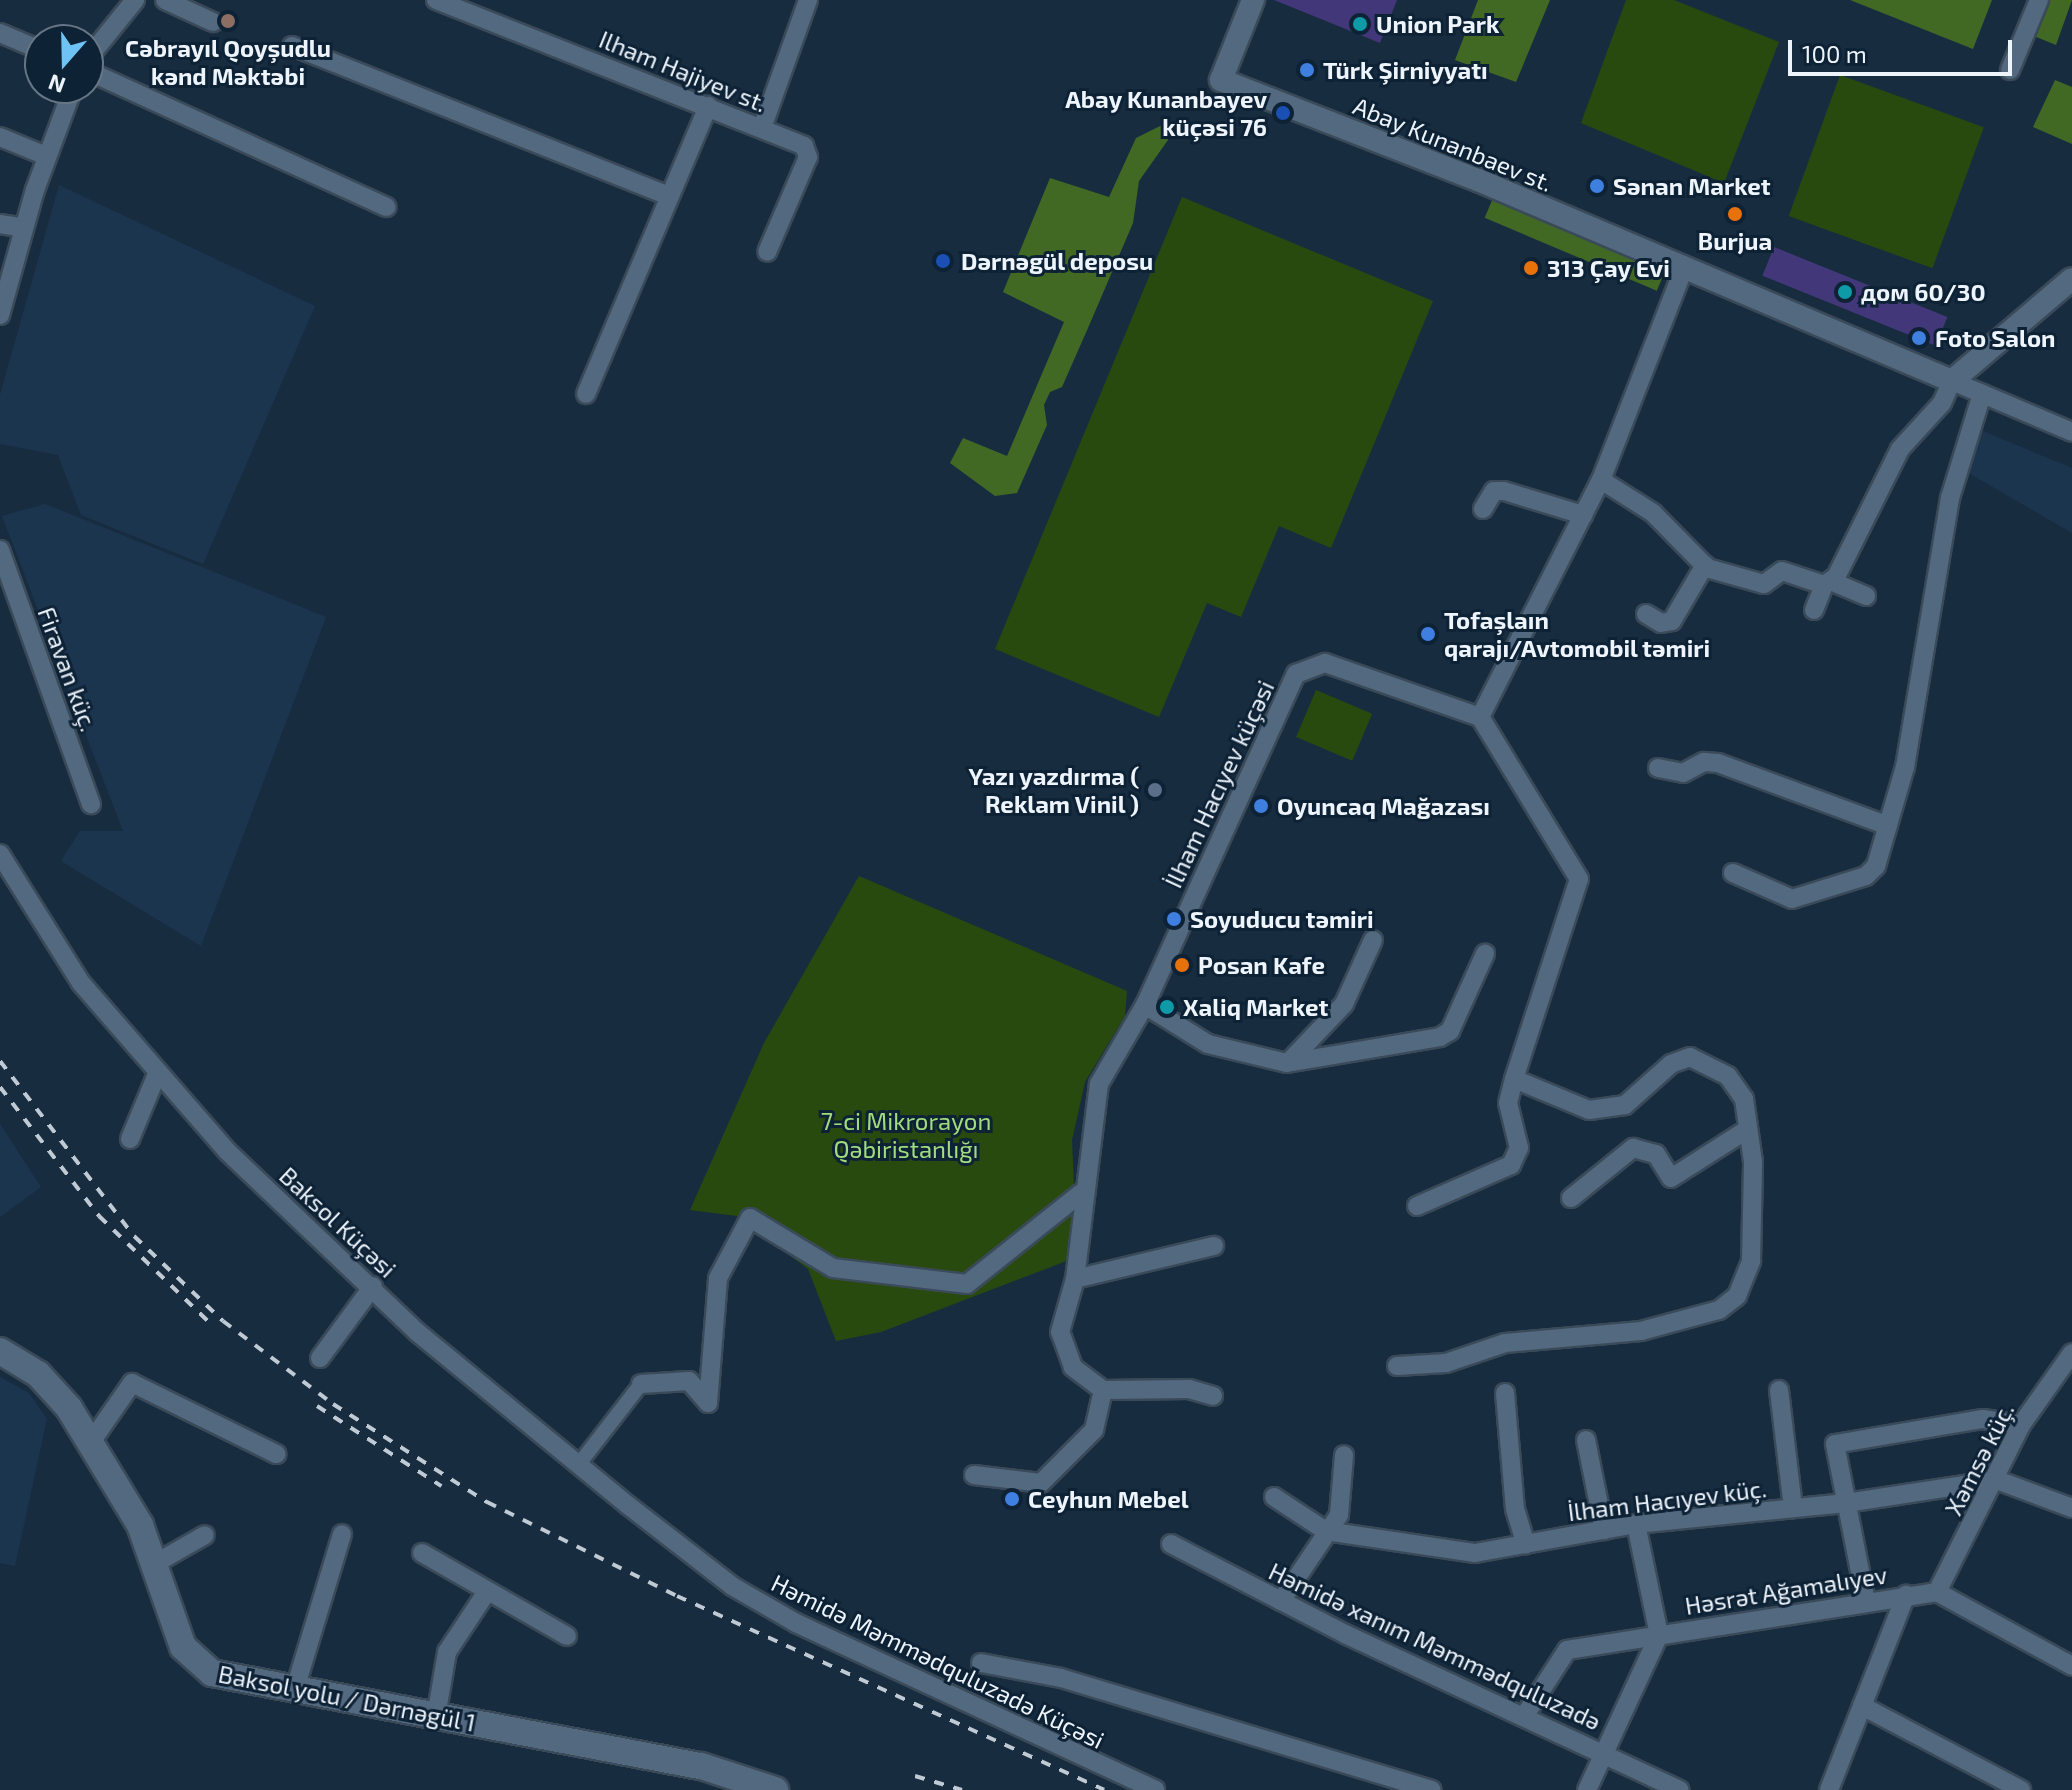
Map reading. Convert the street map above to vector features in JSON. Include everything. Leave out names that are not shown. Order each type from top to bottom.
[{"type":"main road","name":"Baksol yolu / Dərnəgül 1","points":[[0,1351],[53,1387],[91,1442],[156,1563],[189,1656],[212,1673],[294,1692],[701,1766],[775,1790]]},
{"type":"street","points":[[104,38],[135,0]]},
{"type":"street","points":[[165,0],[213,22]]},
{"type":"street","name":"Ilham Hajiyev st.","points":[[436,0],[804,146],[808,157],[767,252]]},
{"type":"street","points":[[762,128],[808,0]]},
{"type":"street","name":"Abay Kunanbaev st.","points":[[1253,0],[1221,80],[1684,268],[1952,381]]},
{"type":"street","points":[[2010,70],[2039,0]]},
{"type":"street","points":[[0,33],[24,43]]},
{"type":"street","points":[[292,46],[669,196]]},
{"type":"street","points":[[104,78],[386,207]]},
{"type":"street","points":[[0,315],[46,156],[67,104]]},
{"type":"street","points":[[586,394],[708,106]]},
{"type":"street","points":[[0,137],[46,156]]},
{"type":"street","points":[[0,224],[24,228]]},
{"type":"street","points":[[1417,1206],[1511,1165],[1519,1148],[1508,1103],[1579,879],[1480,717],[1601,480],[1684,268]]},
{"type":"street","points":[[1814,610],[1900,449],[1942,403],[1952,381],[2072,279]]},
{"type":"street","points":[[1952,381],[2072,432]]},
{"type":"street","points":[[1733,873],[1792,899],[1866,876],[1876,866],[1905,767],[1950,498],[1982,394]]},
{"type":"street","points":[[1601,480],[1653,513],[1705,565],[1764,584],[1782,571],[1866,596]]},
{"type":"street","points":[[1483,509],[1494,491],[1504,491],[1583,515]]},
{"type":"street","name":"Firavan küç.","points":[[0,550],[91,804]]},
{"type":"street","points":[[1646,614],[1661,623],[1672,621],[1705,565]]},
{"type":"street","name":"İlham Hacıyev küçəsi","points":[[1103,1390],[1073,1367],[1060,1332],[1075,1279],[1081,1193],[1099,1084],[1145,1005],[1296,674],[1325,663],[1480,717]]},
{"type":"street","points":[[1658,768],[1683,773],[1704,762],[1718,763],[1888,826]]},
{"type":"street","name":"Baksol Küçəsi","points":[[0,854],[81,983],[228,1152],[373,1286],[417,1332],[706,1565]]},
{"type":"street","points":[[1287,1063],[1344,1004],[1373,940]]},
{"type":"street","points":[[1145,1005],[1208,1044],[1287,1063],[1440,1037],[1450,1031],[1485,954]]},
{"type":"street","points":[[1397,1366],[1446,1363],[1505,1343],[1641,1331],[1719,1310],[1737,1296],[1751,1261],[1748,1129],[1744,1099],[1728,1076],[1690,1057],[1671,1064],[1625,1105],[1589,1110],[1514,1079]]},
{"type":"street","points":[[130,1139],[157,1074]]},
{"type":"street","points":[[1571,1198],[1633,1148],[1656,1154],[1671,1178],[1748,1129]]},
{"type":"street","points":[[579,1464],[641,1384],[689,1381],[708,1403],[715,1288],[722,1261],[750,1218],[833,1268],[967,1284],[1081,1193]]},
{"type":"street","points":[[1075,1279],[1214,1246]]},
{"type":"street","points":[[320,1358],[373,1286]]},
{"type":"street","name":"Xəmsə küç.","points":[[1937,1592],[1997,1480],[2021,1425],[2072,1353]]},
{"type":"street","points":[[91,1442],[132,1383],[276,1454]]},
{"type":"street","points":[[974,1475],[1028,1486],[1041,1483],[1094,1430],[1103,1390],[1189,1389],[1213,1396]]},
{"type":"street","points":[[1779,1390],[1793,1508]]},
{"type":"street","points":[[1505,1393],[1515,1509],[1526,1544]]},
{"type":"street","points":[[1866,1602],[1835,1444],[1983,1419],[2021,1425]]},
{"type":"street","points":[[1586,1440],[1604,1530]]},
{"type":"street","points":[[1281,1601],[1339,1515],[1344,1455]]},
{"type":"street","name":"İlham Hacıyev küç.","points":[[1274,1497],[1326,1531],[1475,1553],[1636,1524],[1846,1503],[1997,1480],[2072,1508]]},
{"type":"street","points":[[1587,1790],[1659,1635],[1636,1524]]},
{"type":"street","points":[[294,1692],[342,1534]]},
{"type":"street","points":[[156,1563],[205,1535]]},
{"type":"street","name":"Həmidə xanım Məmmədquluzadə","points":[[1171,1544],[1281,1601],[1679,1790]]},
{"type":"street","points":[[422,1553],[486,1593],[567,1636]]},
{"type":"street","name":"Həmidə Məmmədquluzadə Küçəsi","points":[[706,1565],[796,1623],[1155,1790]]},
{"type":"street","points":[[1937,1592],[2072,1666]]},
{"type":"street","name":"Həsrət Ağamalıyev","points":[[1525,1715],[1567,1650],[1937,1592]]},
{"type":"street","points":[[436,1717],[447,1652],[486,1593]]},
{"type":"street","points":[[1837,1787],[1862,1706],[1906,1595]]},
{"type":"street","name":"Həmidə Məmmədquluzadə Küçəsi","points":[[981,1663],[1061,1678],[1431,1790]]},
{"type":"street","points":[[1862,1706],[2021,1790]]},
{"type":"shaded area","points":[[59,185],[315,306],[203,564],[81,515],[58,455],[0,444],[0,395]]},
{"type":"shaded area","points":[[1978,429],[2072,468],[2072,533],[1965,471]]},
{"type":"shaded area","points":[[45,504],[326,617],[201,946],[61,861],[80,831],[123,831],[2,516]]},
{"type":"shaded area","points":[[0,1124],[41,1187],[0,1217]]},
{"type":"shaded area","points":[[0,1377],[29,1393],[47,1419],[15,1566],[0,1563]]},
{"type":"green space","points":[[1478,0],[1550,0],[1516,82],[1455,60]]},
{"type":"green space","points":[[1626,0],[1674,0],[1779,42],[1724,183],[1581,123]]},
{"type":"green space","points":[[1850,0],[1992,0],[1973,49]]},
{"type":"green space","points":[[2028,0],[2072,0],[2056,45],[2017,29]]},
{"type":"green space","points":[[1840,75],[1984,127],[1932,268],[1789,216]]},
{"type":"green space","points":[[2055,80],[2072,87],[2072,144],[2033,127]]},
{"type":"green space","points":[[1166,123],[1168,140],[1139,181],[1133,223],[1062,387],[1050,392],[1044,405],[1047,425],[1017,493],[995,496],[950,463],[963,438],[1007,456],[1064,322],[1003,292],[1050,178],[1109,197],[1136,138]]},
{"type":"green space","points":[[1496,191],[1668,264],[1657,291],[1485,218]]},
{"type":"green space","points":[[1182,197],[1433,301],[1331,548],[1279,526],[1241,617],[1207,603],[1159,717],[995,649]]},
{"type":"green space","points":[[1316,690],[1372,714],[1352,761],[1296,737]]},
{"type":"green space","name":"7-ci Mikrorayon Qəbiristanlığı","points":[[859,876],[1127,991],[1125,1016],[1085,1082],[1072,1140],[1077,1257],[881,1332],[836,1341],[808,1269],[737,1216],[690,1210],[764,1043]]},
{"type":"building","name":"Union Park","points":[[1274,0],[1397,0],[1380,43]]},
{"type":"building","name":"дом 60/30","points":[[1774,247],[1947,317],[1936,346],[1762,276]]},
{"type":"railway","points":[[0,1061],[134,1236],[223,1321],[333,1404],[487,1502],[677,1596],[1104,1790]]},
{"type":"railway","points":[[0,1087],[99,1216],[212,1325]]},
{"type":"railway","points":[[317,1406],[441,1486]]},
{"type":"railway","points":[[915,1776],[962,1790]]},
{"type":"place","name":"Cəbrayıl Qoyşudlu kənd Məktəbi","points":[[228,21]]},
{"type":"place","name":"Union Park","points":[[1360,24]]},
{"type":"place","name":"Türk Şirniyyatı","points":[[1307,70]]},
{"type":"place","name":"Abay Kunanbayev küçəsi 76","points":[[1283,113]]},
{"type":"place","name":"Sənan Market","points":[[1597,186]]},
{"type":"place","name":"Burjua","points":[[1735,214]]},
{"type":"place","name":"Dərnəgül deposu","points":[[943,261]]},
{"type":"place","name":"313 Çay Evi","points":[[1531,268]]},
{"type":"place","name":"дом 60/30","points":[[1845,292]]},
{"type":"place","name":"Foto Salon","points":[[1919,338]]},
{"type":"place","name":"Tofaşlaın qarajı/Avtomobil təmiri","points":[[1428,634]]},
{"type":"place","name":"Yazı yazdırma ( Reklam Vinil )","points":[[1155,790]]},
{"type":"place","name":"Oyuncaq Mağazası","points":[[1261,806]]},
{"type":"place","name":"Soyuducu təmiri","points":[[1174,919]]},
{"type":"place","name":"Posan Kafe","points":[[1182,965]]},
{"type":"place","name":"Xaliq Market","points":[[1167,1007]]},
{"type":"place","name":"Ceyhun Mebel","points":[[1012,1499]]}]
